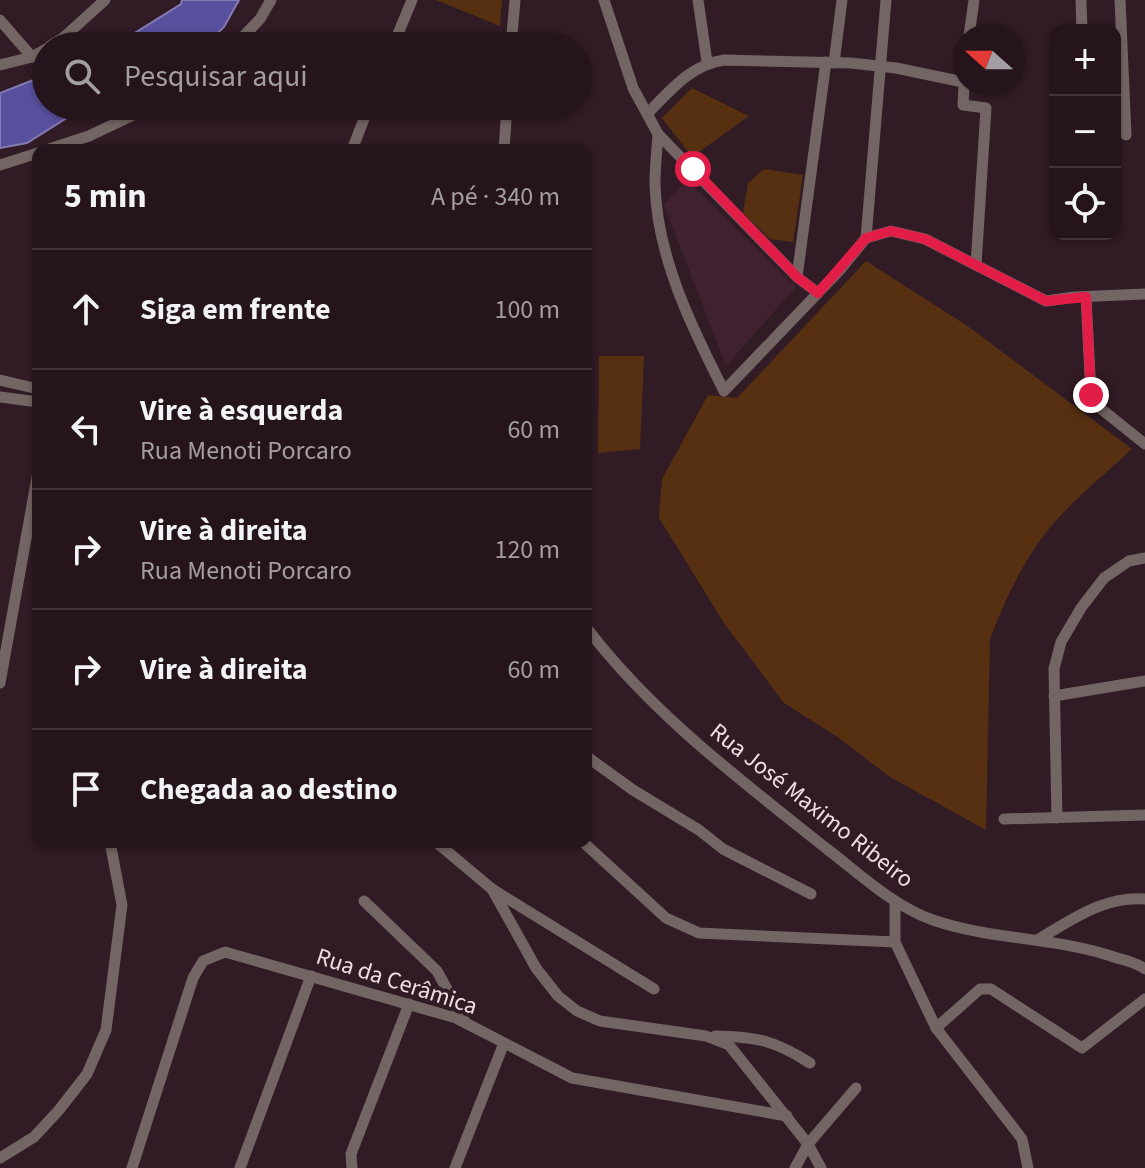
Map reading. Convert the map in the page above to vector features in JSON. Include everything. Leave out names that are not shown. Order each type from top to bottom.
[{"type":"street","points":[[70,32],[105,0]]},
{"type":"street","points":[[247,32],[271,0]]},
{"type":"street","points":[[399,32],[412,0]]},
{"type":"street","points":[[512,32],[515,0]]},
{"type":"street","points":[[604,0],[633,88],[658,134],[797,277],[818,293]]},
{"type":"street","points":[[698,0],[707,62]]},
{"type":"street","points":[[797,277],[842,0]]},
{"type":"street","points":[[866,238],[886,0]]},
{"type":"street","points":[[971,24],[974,0]]},
{"type":"street","points":[[1081,0],[1082,24]]},
{"type":"street","points":[[1120,0],[1126,135]]},
{"type":"street","points":[[0,20],[32,57],[0,65]]},
{"type":"street","points":[[647,114],[687,75],[707,62],[724,60],[830,62],[953,80]]},
{"type":"street","points":[[963,96],[963,105],[986,108],[976,265]]},
{"type":"street","points":[[64,144],[123,120]]},
{"type":"street","points":[[354,144],[364,120]]},
{"type":"street","points":[[504,144],[506,120]]},
{"type":"street","points":[[658,134],[655,184],[661,226],[675,281],[724,391],[866,238],[891,231],[925,239],[1046,301],[1145,294]]},
{"type":"street","points":[[0,165],[32,155]]},
{"type":"street","points":[[1086,297],[1091,395],[1100,408],[1145,444]]},
{"type":"street","points":[[0,380],[32,388]]},
{"type":"street","points":[[0,397],[32,401]]},
{"type":"street","points":[[0,683],[6,622],[32,500]]},
{"type":"street","points":[[1057,818],[1054,669],[1061,642],[1104,578],[1129,561],[1145,558]]},
{"type":"street","name":"Rua José Maximo Ribeiro","points":[[592,635],[636,685],[726,769],[895,902],[928,919],[965,930],[1039,939],[1099,952],[1145,969]]},
{"type":"street","points":[[1054,696],[1145,681]]},
{"type":"street","points":[[592,760],[723,849],[811,894]]},
{"type":"street","points":[[1004,819],[1145,815]]},
{"type":"street","points":[[0,1158],[34,1137],[59,1110],[87,1074],[106,1030],[122,905],[111,848]]},
{"type":"street","points":[[443,848],[492,889],[654,989]]},
{"type":"street","points":[[590,848],[666,918],[699,933],[895,942]]},
{"type":"street","points":[[492,889],[536,968],[558,996],[577,1011],[600,1021],[706,1036],[755,1037],[790,1050],[810,1063]]},
{"type":"street","points":[[1039,939],[1109,901],[1128,897],[1145,899]]},
{"type":"street","points":[[364,901],[437,971],[465,1022]]},
{"type":"street","points":[[895,902],[895,942],[936,1028],[1022,1139],[1028,1168]]},
{"type":"street","name":"Rua da Cerâmica","points":[[132,1168],[193,978],[203,961],[225,952],[465,1022],[572,1078],[787,1116]]},
{"type":"street","points":[[240,1168],[311,976]]},
{"type":"street","points":[[936,1028],[980,989],[991,989],[1082,1048],[1145,999]]},
{"type":"street","points":[[352,1168],[351,1154],[409,1004]]},
{"type":"street","points":[[706,1036],[729,1045],[808,1144],[821,1168]]},
{"type":"street","points":[[455,1168],[504,1043]]},
{"type":"street","points":[[795,1168],[808,1144],[856,1088]]},
{"type":"shaded area","points":[[182,0],[239,0],[219,32],[136,32],[181,4]]},
{"type":"shaded area","points":[[436,0],[502,0],[500,26]]},
{"type":"shaded area","points":[[32,80],[32,120],[64,120],[27,143],[0,148],[0,93]]},
{"type":"shaded area","points":[[692,88],[749,116],[692,157],[662,118]]},
{"type":"shaded area","points":[[764,169],[803,175],[793,242],[770,239],[743,213],[748,183]]},
{"type":"shaded area","points":[[687,180],[796,287],[726,366],[664,205]]},
{"type":"shaded area","points":[[866,261],[969,327],[1132,449],[1072,504],[1040,540],[1012,588],[990,639],[986,830],[890,777],[836,736],[784,703],[724,623],[659,518],[662,479],[708,395],[737,398]]},
{"type":"shaded area","points":[[599,356],[644,356],[640,449],[598,453]]},
{"type":"route","points":[[693,169],[797,277],[818,293],[866,238],[891,231],[925,239],[1046,301],[1086,297],[1091,395]]}]
